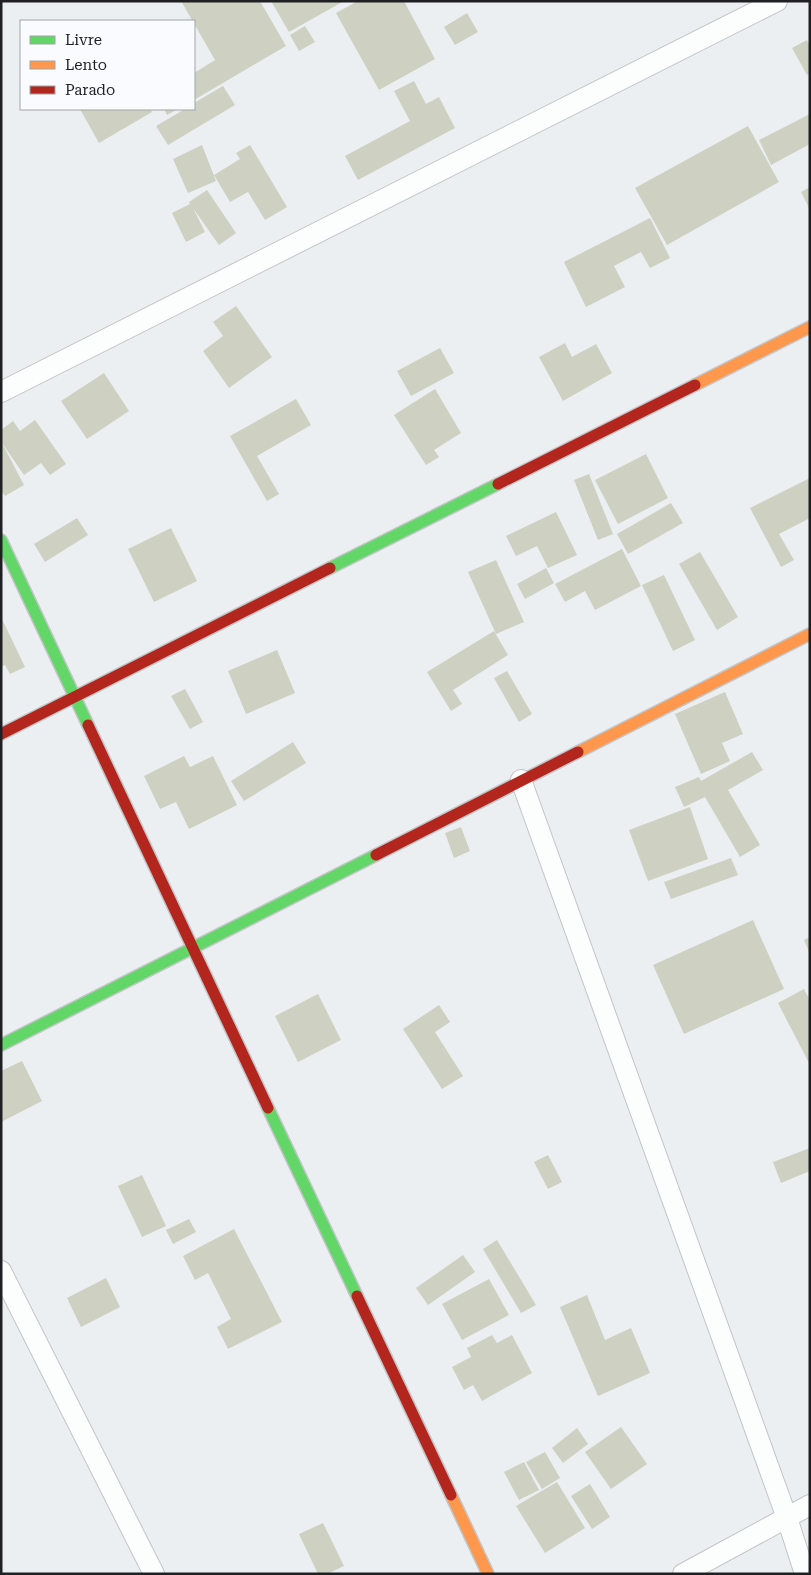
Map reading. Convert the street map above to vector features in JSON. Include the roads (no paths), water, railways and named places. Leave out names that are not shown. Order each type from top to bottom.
[{"type":"street","points":[[1,392],[777,1]]},
{"type":"street","points":[[1,734],[810,327]]},
{"type":"street","points":[[1,540],[488,1574]]},
{"type":"street","points":[[1,1045],[810,634]]},
{"type":"street","points":[[521,780],[805,1574]]},
{"type":"street","points":[[1,1270],[154,1574]]},
{"type":"street","points":[[683,1574],[810,1505]]}]
